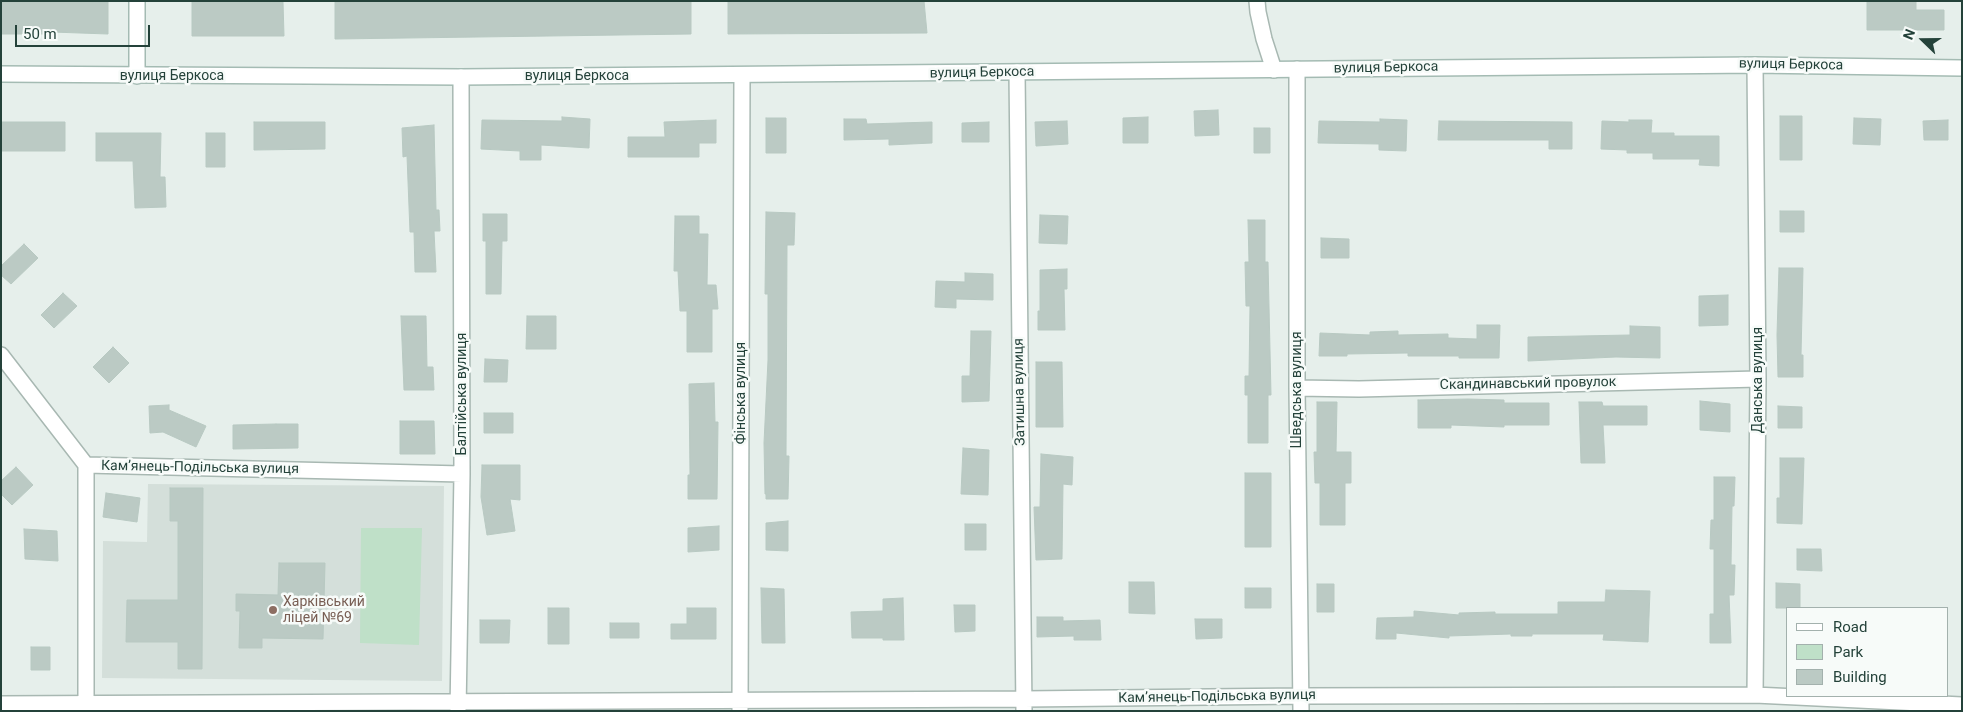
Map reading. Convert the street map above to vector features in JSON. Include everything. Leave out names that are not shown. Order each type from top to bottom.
[{"type":"street","points":[[137,1],[137,76]]},
{"type":"street","points":[[1258,1],[1258,12],[1264,39],[1274,70]]},
{"type":"street","name":"вулиця Беркоса","points":[[1,74],[461,77],[1755,64],[1962,68]]},
{"type":"street","name":"Данська вулиця","points":[[1755,64],[1758,379],[1755,695]]},
{"type":"street","name":"Шведська вулиця","points":[[1297,70],[1297,388],[1301,703]]},
{"type":"street","name":"Затишна вулиця","points":[[1017,72],[1024,705]]},
{"type":"street","name":"Фінська вулиця","points":[[740,706],[742,75]]},
{"type":"street","name":"Балтійська вулиця","points":[[458,706],[462,474],[461,77]]},
{"type":"street","points":[[1,355],[86,465]]},
{"type":"street","name":"Скандинавський провулок","points":[[1297,388],[1358,389],[1758,379]]},
{"type":"street","name":"Кам’янець-Подільська вулиця","points":[[86,707],[86,465],[462,474]]},
{"type":"street","name":"Кам’янець-Подільська вулиця","points":[[1,704],[86,707],[1658,703],[1755,695],[1786,696]]},
{"type":"street","name":"Кам’янець-Подільська вулиця","points":[[1796,697],[1962,705]]},
{"type":"shaded area","name":"Харківський ліцей №69","points":[[148,484],[444,486],[442,681],[102,678],[103,541],[147,542]]},
{"type":"green space","points":[[361,528],[422,528],[419,645],[360,643]]},
{"type":"building","points":[[192,1],[283,2],[284,36],[192,36]]},
{"type":"building","points":[[691,1],[691,34],[335,39],[335,2]]},
{"type":"building","points":[[728,1],[924,1],[927,33],[728,34]]},
{"type":"building","points":[[1867,1],[1916,1],[1916,10],[1944,10],[1944,30],[1867,30]]},
{"type":"building","points":[[1,2],[108,2],[108,34],[52,32],[52,34],[1,34]]},
{"type":"building","points":[[1218,110],[1219,135],[1195,136],[1194,111]]},
{"type":"building","points":[[1780,116],[1802,116],[1802,160],[1780,160]]},
{"type":"building","points":[[562,117],[590,119],[589,148],[541,145],[541,160],[520,160],[520,151],[481,149],[482,120],[562,121]]},
{"type":"building","points":[[1148,117],[1148,143],[1123,143],[1123,118]]},
{"type":"building","points":[[766,118],[786,118],[786,153],[766,153]]},
{"type":"building","points":[[1854,118],[1881,119],[1880,145],[1853,144]]},
{"type":"building","points":[[844,119],[866,119],[867,124],[932,122],[932,143],[889,145],[889,139],[844,140]]},
{"type":"building","points":[[1380,119],[1407,120],[1406,151],[1379,150],[1379,144],[1318,143],[1319,121],[1380,122]]},
{"type":"building","points":[[716,120],[716,143],[699,143],[699,157],[628,157],[628,137],[665,137],[664,122]]},
{"type":"building","points":[[1629,120],[1652,120],[1651,133],[1674,133],[1674,136],[1719,136],[1719,166],[1699,165],[1700,159],[1653,159],[1653,153],[1627,153],[1627,150],[1601,149],[1602,121],[1629,122]]},
{"type":"building","points":[[1948,120],[1948,140],[1924,140],[1923,121]]},
{"type":"building","points":[[1067,121],[1068,144],[1036,146],[1035,122]]},
{"type":"building","points":[[1439,121],[1572,122],[1572,149],[1549,149],[1549,140],[1438,140]]},
{"type":"building","points":[[1,122],[65,122],[65,151],[1,151]]},
{"type":"building","points":[[254,122],[325,122],[325,149],[254,150]]},
{"type":"building","points":[[989,122],[989,142],[962,142],[962,123]]},
{"type":"building","points":[[434,125],[436,210],[439,210],[440,231],[434,231],[436,272],[415,272],[414,232],[410,232],[407,156],[403,157],[402,128]]},
{"type":"building","points":[[1254,128],[1270,128],[1270,153],[1254,153]]},
{"type":"building","points":[[96,133],[161,133],[160,177],[165,177],[166,207],[135,208],[133,161],[96,161]]},
{"type":"building","points":[[206,133],[225,133],[225,167],[206,167]]},
{"type":"building","points":[[1780,211],[1804,211],[1804,232],[1780,232]]},
{"type":"building","points":[[766,212],[795,213],[794,245],[787,245],[786,456],[789,456],[788,499],[766,499],[765,494],[764,443],[768,360],[768,294],[765,294]]},
{"type":"building","points":[[483,214],[507,214],[507,241],[502,241],[501,294],[486,294],[486,241],[483,241]]},
{"type":"building","points":[[1040,215],[1068,216],[1067,244],[1039,243]]},
{"type":"building","points":[[675,216],[699,216],[699,234],[708,234],[707,285],[716,285],[718,309],[712,309],[712,352],[687,352],[687,311],[680,311],[678,271],[674,271]]},
{"type":"building","points":[[1248,220],[1265,220],[1265,262],[1268,262],[1271,395],[1268,395],[1268,443],[1248,443],[1248,395],[1245,395],[1245,376],[1249,376],[1250,306],[1246,306],[1245,262],[1249,262]]},
{"type":"building","points":[[1321,238],[1349,239],[1349,258],[1321,258]]},
{"type":"building","points":[[24,244],[38,258],[11,284],[1,275],[1,266]]},
{"type":"building","points":[[1779,268],[1803,268],[1801,355],[1803,355],[1803,377],[1778,377]]},
{"type":"building","points":[[1067,269],[1067,289],[1064,289],[1065,330],[1038,330],[1040,270]]},
{"type":"building","points":[[965,273],[993,274],[993,300],[956,299],[956,308],[935,307],[936,281],[965,282]]},
{"type":"building","points":[[63,293],[77,306],[54,328],[41,315]]},
{"type":"building","points":[[1728,295],[1728,325],[1699,326],[1699,296]]},
{"type":"building","points":[[401,316],[426,316],[427,367],[433,367],[434,390],[404,390]]},
{"type":"building","points":[[527,316],[556,316],[556,349],[526,349]]},
{"type":"building","points":[[1477,325],[1500,325],[1499,358],[1408,356],[1408,353],[1319,356],[1320,333],[1370,335],[1370,332],[1398,331],[1398,335],[1448,334],[1448,338],[1477,339]]},
{"type":"building","points":[[1630,326],[1660,327],[1660,358],[1616,357],[1528,361],[1528,337],[1630,335]]},
{"type":"building","points":[[971,331],[991,331],[989,401],[962,402],[962,376],[970,376]]},
{"type":"building","points":[[113,347],[129,363],[109,383],[93,367]]},
{"type":"building","points":[[485,359],[508,360],[507,382],[484,382]]},
{"type":"building","points":[[1036,362],[1062,362],[1063,427],[1036,427]]},
{"type":"building","points":[[714,383],[715,422],[718,422],[717,499],[688,499],[688,475],[690,475],[689,384]]},
{"type":"building","points":[[1468,399],[1504,400],[1504,403],[1549,403],[1549,425],[1504,425],[1504,427],[1451,425],[1451,428],[1418,428],[1418,400]]},
{"type":"building","points":[[1700,401],[1730,404],[1730,432],[1700,430]]},
{"type":"building","points":[[1317,402],[1337,402],[1336,452],[1351,452],[1351,483],[1345,483],[1345,525],[1320,525],[1320,483],[1315,483],[1314,452],[1317,452]]},
{"type":"building","points":[[1579,402],[1602,402],[1603,406],[1647,406],[1647,425],[1603,425],[1605,463],[1581,463]]},
{"type":"building","points":[[169,405],[169,410],[206,426],[196,447],[163,432],[150,433],[149,406]]},
{"type":"building","points":[[1778,406],[1802,407],[1802,428],[1778,428]]},
{"type":"building","points":[[484,413],[513,413],[513,433],[484,433]]},
{"type":"building","points":[[400,421],[434,421],[435,454],[400,454]]},
{"type":"building","points":[[298,424],[298,448],[233,449],[233,425]]},
{"type":"building","points":[[963,448],[989,450],[988,495],[961,494]]},
{"type":"building","points":[[1041,454],[1073,457],[1072,485],[1063,484],[1062,559],[1036,560],[1034,507],[1040,507]]},
{"type":"building","points":[[1780,458],[1804,458],[1802,524],[1777,523],[1777,498],[1780,498]]},
{"type":"building","points":[[482,465],[520,465],[520,500],[510,499],[515,531],[487,535],[481,497]]},
{"type":"building","points":[[16,467],[33,485],[12,505],[1,494],[1,481]]},
{"type":"building","points":[[1245,473],[1271,473],[1271,547],[1245,547]]},
{"type":"building","points":[[1714,477],[1735,477],[1734,506],[1732,506],[1731,565],[1735,565],[1734,595],[1729,595],[1731,643],[1710,643],[1710,614],[1714,614],[1714,549],[1710,549],[1711,520],[1714,520]]},
{"type":"building","points":[[170,488],[203,488],[202,669],[178,669],[178,642],[126,642],[127,600],[178,600],[178,521],[170,521]]},
{"type":"building","points":[[106,493],[140,498],[137,522],[103,517]]},
{"type":"building","points":[[788,521],[788,551],[766,550],[766,523]]},
{"type":"building","points":[[965,524],[986,524],[986,550],[965,550]]},
{"type":"building","points":[[719,526],[719,550],[688,552],[688,528]]},
{"type":"building","points":[[24,529],[57,531],[58,561],[25,559]]},
{"type":"building","points":[[1797,549],[1821,549],[1822,571],[1797,570]]},
{"type":"building","points":[[279,563],[325,563],[323,639],[262,638],[262,648],[239,648],[240,611],[236,611],[236,594],[278,595]]},
{"type":"building","points":[[1129,582],[1154,582],[1155,614],[1129,613]]},
{"type":"building","points":[[1776,583],[1800,584],[1800,607],[1776,608]]},
{"type":"building","points":[[1317,584],[1334,584],[1334,612],[1317,612]]},
{"type":"building","points":[[761,588],[784,589],[785,643],[762,643]]},
{"type":"building","points":[[1245,588],[1271,588],[1271,608],[1245,608]]},
{"type":"building","points":[[1606,590],[1650,591],[1648,642],[1603,640],[1604,634],[1532,634],[1532,636],[1511,636],[1511,634],[1449,636],[1449,638],[1396,633],[1396,639],[1376,639],[1377,618],[1414,617],[1414,611],[1459,615],[1459,613],[1495,612],[1495,614],[1558,614],[1558,602],[1605,602]]},
{"type":"building","points":[[903,598],[904,640],[852,638],[851,612],[883,611],[883,599]]},
{"type":"building","points":[[954,605],[975,605],[975,631],[955,632]]},
{"type":"building","points":[[548,608],[569,608],[569,644],[548,644]]},
{"type":"building","points":[[687,608],[716,608],[716,639],[671,639],[671,624],[687,624]]},
{"type":"building","points":[[1037,617],[1063,617],[1063,621],[1100,620],[1101,640],[1074,640],[1074,636],[1037,637]]},
{"type":"building","points":[[1195,619],[1222,619],[1222,638],[1196,639]]},
{"type":"building","points":[[480,620],[510,620],[509,643],[480,643]]},
{"type":"building","points":[[610,623],[639,623],[639,638],[610,638]]},
{"type":"building","points":[[31,647],[50,647],[50,670],[31,670]]},
{"type":"place","name":"Харківський ліцей №69","points":[[273,610]]}]
